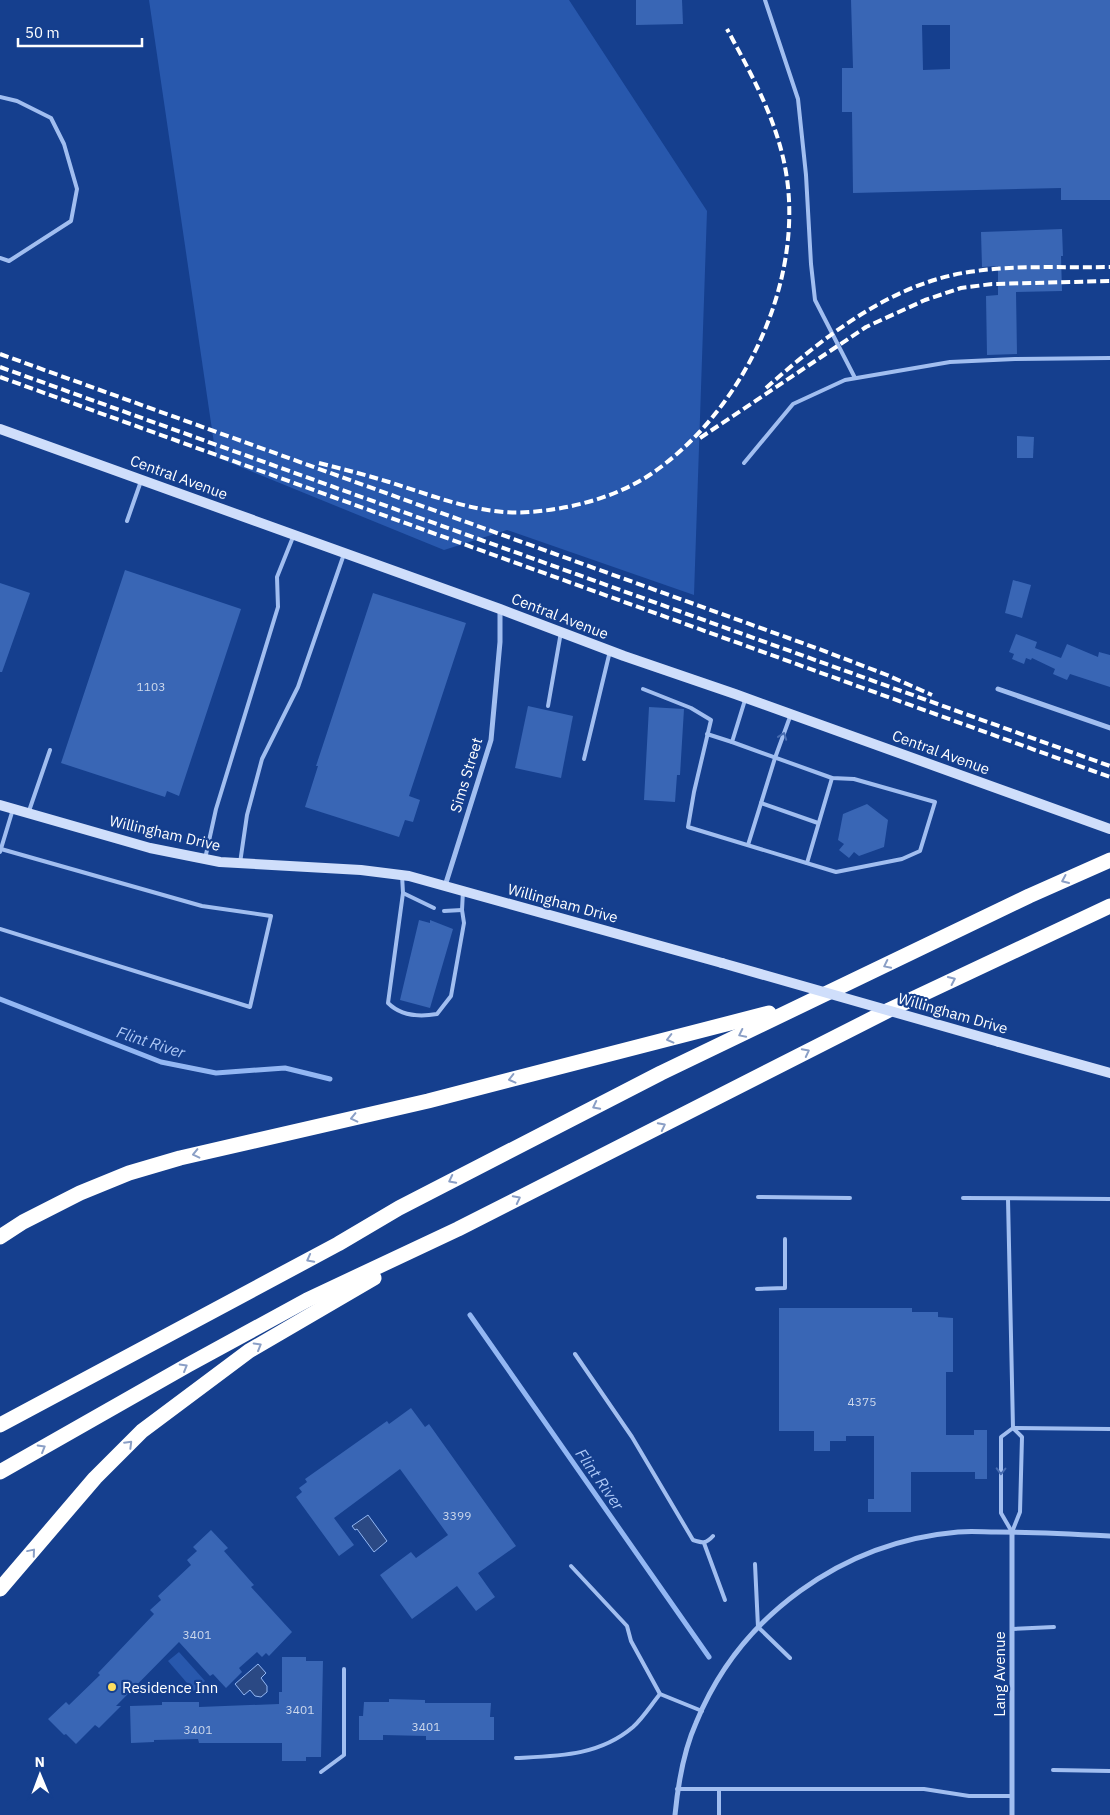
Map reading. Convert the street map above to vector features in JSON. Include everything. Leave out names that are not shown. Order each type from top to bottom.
[{"type":"highway","points":[[0,1425],[338,1244],[399,1208],[661,1073],[1029,896],[1110,860]]},
{"type":"highway","points":[[0,1472],[188,1364],[307,1300],[458,1229],[889,1010],[1110,906]]},
{"type":"highway","points":[[0,1236],[80,1193],[129,1173],[180,1158],[428,1101],[802,1005]]},
{"type":"highway","points":[[0,1589],[94,1478],[142,1431],[249,1351],[458,1229]]},
{"type":"street","name":"Central Avenue","points":[[0,429],[500,609],[610,651],[1110,829]]},
{"type":"street","name":"Sims Street","points":[[444,886],[491,740],[500,642],[500,609]]},
{"type":"street","points":[[998,689],[1110,728]]},
{"type":"street","name":"Willingham Drive","points":[[0,805],[150,848],[205,858],[240,863],[361,870],[402,875],[1110,1073]]},
{"type":"street","points":[[675,1815],[680,1774],[696,1723],[720,1675],[758,1627],[783,1603],[822,1575],[866,1554],[911,1539],[959,1532],[1110,1536]]},
{"type":"street","name":"Lang Avenue","points":[[1012,1532],[1012,1815]]},
{"type":"lane","points":[[765,0],[798,99],[806,175],[815,300],[855,378]]},
{"type":"lane","points":[[0,97],[17,101],[51,118],[64,144],[77,189],[70,221],[9,262],[0,258]]},
{"type":"lane","points":[[744,463],[793,404],[844,380],[950,362],[1110,358]]},
{"type":"lane","points":[[127,521],[142,480]]},
{"type":"lane","points":[[205,858],[216,809],[278,607],[277,577],[294,535]]},
{"type":"lane","points":[[240,863],[248,815],[262,759],[298,687],[344,553]]},
{"type":"lane","points":[[548,706],[561,632]]},
{"type":"lane","points":[[584,759],[610,651]]},
{"type":"lane","points":[[642,689],[692,708],[711,720],[688,827],[836,872],[902,859],[920,851],[935,802],[854,779],[832,778],[708,734]]},
{"type":"lane","points":[[732,742],[746,698]]},
{"type":"lane","points":[[748,845],[791,714]]},
{"type":"lane","points":[[29,814],[50,750]]},
{"type":"lane","points":[[807,863],[832,778]]},
{"type":"lane","points":[[761,803],[818,823]]},
{"type":"lane","points":[[0,929],[250,1007],[271,916],[202,906],[0,850],[13,809]]},
{"type":"lane","points":[[402,875],[404,893],[388,1003],[396,1011],[423,1017],[437,1014],[451,996],[464,923],[462,910],[464,891]]},
{"type":"lane","points":[[404,893],[434,908]]},
{"type":"lane","points":[[444,911],[462,910]]},
{"type":"lane","points":[[758,1198],[850,1198]]},
{"type":"lane","points":[[963,1198],[1110,1199]]},
{"type":"lane","points":[[1008,1199],[1013,1428],[1022,1437],[1020,1512],[1012,1532]]},
{"type":"lane","points":[[757,1289],[785,1288],[785,1238]]},
{"type":"lane","points":[[575,1354],[632,1437],[693,1540],[704,1543]]},
{"type":"lane","points":[[1012,1532],[1001,1513],[1001,1438],[1013,1428],[1110,1429]]},
{"type":"lane","points":[[704,1543],[713,1536]]},
{"type":"lane","points":[[704,1543],[725,1600]]},
{"type":"lane","points":[[755,1564],[758,1627],[790,1658]]},
{"type":"lane","points":[[571,1566],[627,1626],[632,1641],[660,1694],[702,1711]]},
{"type":"lane","points":[[1012,1628],[1054,1627]]},
{"type":"lane","points":[[321,1772],[344,1755],[344,1669]]},
{"type":"lane","points":[[516,1758],[560,1756],[606,1746],[633,1727],[660,1694]]},
{"type":"lane","points":[[1053,1770],[1110,1770]]},
{"type":"lane","points":[[678,1789],[924,1789],[969,1796],[1012,1796]]},
{"type":"lane","points":[[719,1789],[719,1815]]},
{"type":"shaded area","points":[[149,0],[569,0],[707,211],[694,595],[507,530],[444,550],[216,457]]},
{"type":"shaded area","points":[[368,1515],[387,1541],[374,1552],[357,1529],[355,1530],[352,1526]]},
{"type":"shaded area","points":[[179,1652],[205,1681],[194,1691],[168,1661]]},
{"type":"shaded area","points":[[258,1664],[266,1673],[261,1678],[267,1686],[267,1692],[261,1697],[255,1696],[250,1690],[244,1695],[235,1684]]},
{"type":"building","points":[[636,0],[682,0],[683,24],[636,25]]},
{"type":"building","points":[[851,0],[1110,0],[1110,200],[1061,200],[1061,188],[853,193],[852,112],[842,112],[842,68],[853,68]],"holes":[[[922,25],[950,25],[950,69],[923,70]]]},
{"type":"building","points":[[1062,229],[1062,291],[1016,292],[1017,354],[987,355],[986,296],[998,295],[998,266],[982,267],[981,232]]},
{"type":"building","points":[[1017,436],[1034,437],[1033,458],[1017,458]]},
{"type":"building","points":[[125,570],[241,609],[179,796],[167,791],[165,797],[61,763]]},
{"type":"building","points":[[1013,580],[1031,585],[1022,618],[1005,613]]},
{"type":"building","points":[[0,583],[30,593],[2,672],[0,672]]},
{"type":"building","points":[[373,593],[466,623],[409,796],[420,800],[413,822],[405,820],[399,837],[305,807],[318,766],[316,766]]},
{"type":"building","points":[[1016,634],[1037,642],[1035,648],[1061,658],[1067,644],[1098,657],[1099,652],[1110,655],[1110,687],[1070,674],[1067,680],[1053,674],[1055,669],[1032,658],[1031,660],[1026,658],[1024,664],[1012,659],[1014,654],[1009,652]]},
{"type":"building","points":[[528,706],[573,716],[561,778],[515,768]]},
{"type":"building","points":[[649,707],[684,709],[680,775],[677,775],[675,802],[644,800]]},
{"type":"building","points":[[867,804],[888,820],[884,847],[859,856],[854,852],[849,858],[839,850],[844,844],[838,840],[843,814]]},
{"type":"building","points":[[419,920],[430,923],[430,920],[453,929],[430,1008],[400,1000]]},
{"type":"building","points":[[779,1308],[912,1308],[912,1312],[938,1312],[938,1317],[953,1318],[953,1372],[946,1372],[946,1435],[974,1435],[974,1430],[987,1430],[987,1479],[975,1479],[975,1472],[911,1472],[911,1512],[868,1512],[868,1499],[874,1499],[874,1436],[846,1436],[846,1441],[830,1441],[830,1451],[814,1451],[814,1431],[779,1431]]},
{"type":"building","points":[[411,1408],[425,1427],[429,1424],[516,1546],[478,1573],[495,1597],[476,1611],[457,1586],[412,1619],[380,1575],[411,1552],[416,1558],[448,1535],[400,1469],[334,1518],[354,1545],[339,1556],[296,1497],[302,1492],[299,1488],[307,1482],[305,1479],[387,1421],[389,1424]]},
{"type":"building","points":[[211,1530],[228,1548],[224,1551],[254,1585],[251,1587],[292,1632],[269,1656],[266,1653],[262,1657],[257,1652],[239,1668],[242,1672],[226,1688],[213,1674],[210,1676],[179,1642],[116,1706],[121,1706],[99,1728],[95,1725],[76,1744],[48,1719],[66,1702],[69,1705],[100,1675],[98,1673],[154,1614],[150,1610],[161,1600],[158,1596],[191,1565],[187,1560],[197,1551],[193,1547]]},
{"type":"building","points":[[282,1657],[306,1657],[306,1661],[323,1661],[321,1757],[306,1757],[306,1761],[282,1761],[282,1743],[199,1743],[198,1739],[154,1740],[154,1742],[131,1743],[130,1706],[162,1705],[162,1702],[199,1702],[199,1707],[279,1704],[279,1692],[282,1692]]},
{"type":"building","points":[[389,1699],[425,1700],[425,1703],[491,1703],[490,1717],[494,1717],[494,1740],[426,1740],[426,1736],[383,1735],[383,1740],[359,1740],[359,1716],[363,1716],[364,1702],[389,1702]]},
{"type":"waterway","name":"Flint River","points":[[0,999],[161,1062],[216,1073],[285,1068],[330,1079]]},
{"type":"waterway","name":"Flint River","points":[[470,1315],[709,1657]]},
{"type":"railway","points":[[319,463],[372,477],[458,504],[494,511],[530,512],[577,505],[624,489],[651,474],[683,449],[711,419],[736,385],[757,348],[773,309],[784,269],[789,228],[788,187],[780,145],[757,86],[727,29]]},
{"type":"railway","points":[[766,388],[837,330],[889,298],[917,286],[946,277],[993,269],[1110,267]]},
{"type":"railway","points":[[700,438],[866,327],[925,300],[961,288],[992,284],[1110,281]]},
{"type":"railway","points":[[0,354],[819,649],[887,675],[932,695]]},
{"type":"railway","points":[[0,367],[1110,766]]},
{"type":"railway","points":[[0,377],[1110,777]]},
{"type":"place","name":"Residence Inn","points":[[112,1687]]}]
